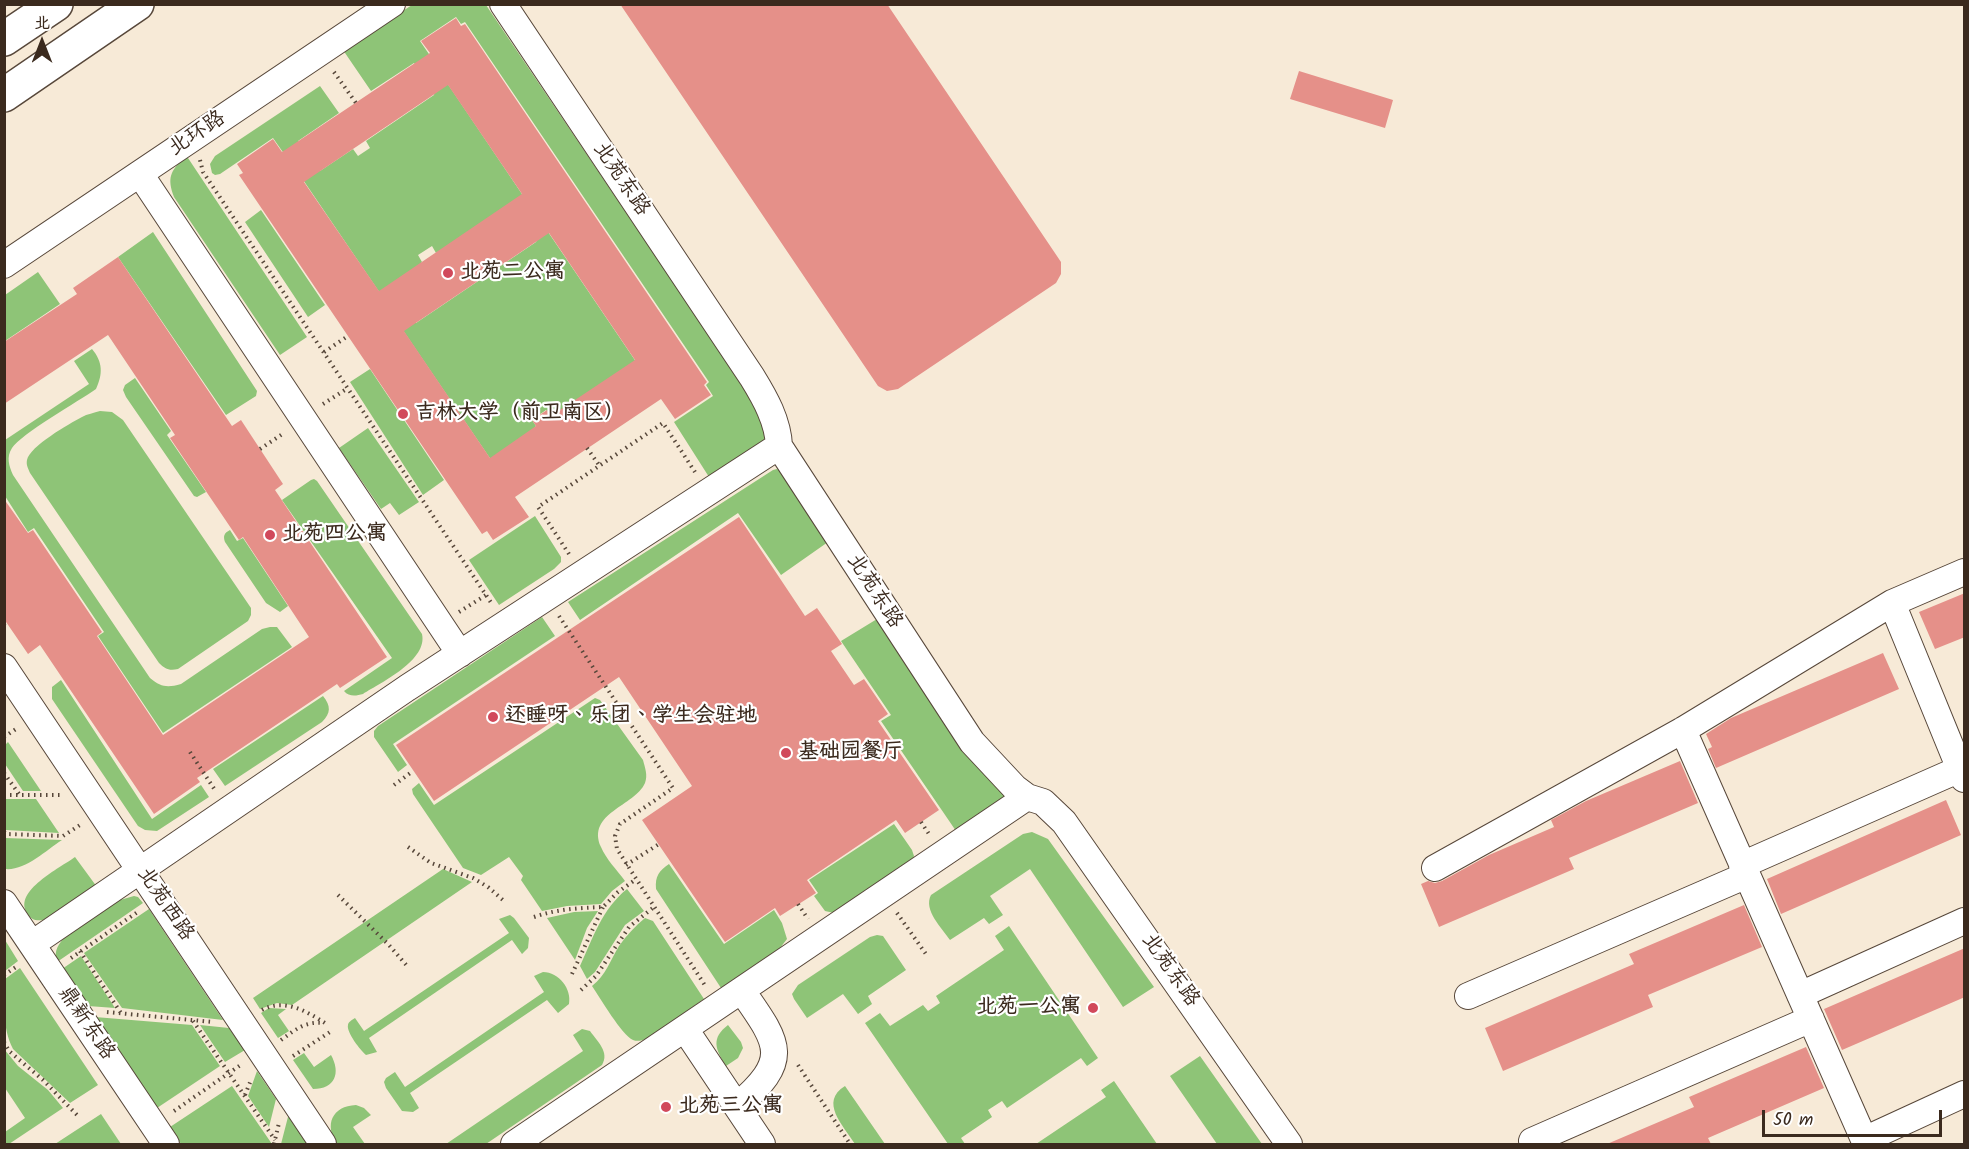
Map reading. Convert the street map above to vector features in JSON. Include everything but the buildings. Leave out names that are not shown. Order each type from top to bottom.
[{"type":"main road","points":[[4,39],[56,4]]},
{"type":"main road","points":[[4,95],[137,4]]},
{"type":"lane","name":"北环路","points":[[4,265],[392,4]]},
{"type":"lane","name":"北苑东路","points":[[503,4],[752,377],[773,417],[779,435],[779,446],[972,742],[1027,797],[1043,802],[1064,822],[1289,1144]]},
{"type":"lane","points":[[140,174],[460,654]]},
{"type":"lane","points":[[28,953],[141,871],[407,688],[779,446]]},
{"type":"lane","points":[[1435,868],[1683,730],[1892,603],[1965,572]]},
{"type":"lane","points":[[1468,996],[1744,870],[1960,758],[1892,603]]},
{"type":"lane","name":"北苑西路","points":[[4,667],[323,1144]]},
{"type":"lane","points":[[1683,730],[1865,1142],[1965,1094]]},
{"type":"lane","points":[[514,1144],[1027,797]]},
{"type":"lane","name":"鼎新东路","points":[[4,903],[28,953],[166,1144]]},
{"type":"lane","points":[[1800,995],[1965,921]]},
{"type":"lane","points":[[736,1107],[753,1093],[766,1076],[773,1063],[774,1052],[772,1039],[765,1025],[742,991]]},
{"type":"lane","points":[[1532,1141],[1811,1019]]},
{"type":"lane","points":[[684,1029],[762,1144]]},
{"type":"path","points":[[330,66],[356,103]]},
{"type":"path","points":[[204,155],[200,160],[203,172],[498,613]]},
{"type":"path","points":[[324,352],[348,336]]},
{"type":"path","points":[[315,410],[348,388]]},
{"type":"path","points":[[574,562],[538,507],[599,465],[663,423],[699,479]]},
{"type":"path","points":[[260,449],[288,430]]},
{"type":"path","points":[[588,448],[599,465]]},
{"type":"path","points":[[452,617],[486,594]]},
{"type":"path","points":[[554,609],[673,788],[620,824],[615,836],[617,849],[711,995]]},
{"type":"path","points":[[190,752],[219,796]]},
{"type":"path","points":[[394,785],[413,771]]},
{"type":"path","points":[[4,773],[19,795]]},
{"type":"path","points":[[4,795],[70,795]]},
{"type":"path","points":[[4,832],[6,834],[63,836],[87,820]]},
{"type":"path","points":[[626,865],[659,844]]},
{"type":"path","points":[[408,847],[432,862],[473,878],[488,887],[504,902]]},
{"type":"path","points":[[572,975],[603,908],[618,892],[635,880]]},
{"type":"path","points":[[338,895],[408,967]]},
{"type":"path","points":[[66,961],[147,905]]},
{"type":"path","points":[[534,917],[575,908],[603,908]]},
{"type":"path","points":[[581,990],[596,976],[629,927],[654,908]]},
{"type":"path","points":[[895,911],[928,957]]},
{"type":"path","points":[[80,951],[122,1013]]},
{"type":"path","points":[[4,975],[28,953]]},
{"type":"path","points":[[256,1013],[269,1006],[286,1005],[307,1011],[325,1023],[313,1022],[276,1043]]},
{"type":"path","points":[[101,1011],[216,1023]]},
{"type":"path","points":[[193,1021],[275,1140]]},
{"type":"path","points":[[287,1060],[330,1032]]},
{"type":"path","points":[[4,1042],[9,1051],[43,1080],[77,1115]]},
{"type":"path","points":[[794,1060],[850,1144]]},
{"type":"path","points":[[173,1112],[245,1062]]},
{"type":"green space","points":[[412,5],[486,5],[741,383],[765,428],[766,440],[709,477],[674,422],[713,396],[706,385],[709,382],[465,22],[461,24],[456,17],[420,41],[433,60],[419,69],[414,63],[371,91],[343,50]]},
{"type":"green space","points":[[439,71],[528,203],[436,253],[432,246],[418,255],[422,262],[384,299],[295,168],[310,157],[320,171],[353,149],[358,156],[370,148],[366,141],[434,95]]},
{"type":"green space","points":[[320,86],[339,113],[298,141],[303,148],[287,158],[273,138],[220,174],[212,173],[210,164],[215,156]]},
{"type":"green space","points":[[185,157],[188,158],[307,337],[280,355],[174,197],[171,175]]},
{"type":"green space","points":[[261,210],[325,305],[308,317],[245,222]]},
{"type":"green space","points":[[544,226],[645,375],[551,416],[546,410],[532,420],[536,426],[500,473],[398,323],[416,323],[536,242]]},
{"type":"green space","points":[[153,232],[257,391],[256,396],[226,415],[118,257]]},
{"type":"green space","points":[[38,272],[60,304],[5,341],[5,295]]},
{"type":"green space","points":[[92,349],[101,368],[96,389],[17,442],[9,455],[9,465],[13,475],[150,678],[158,683],[164,686],[181,684],[262,629],[277,627],[292,647],[163,733],[98,636],[104,632],[34,528],[28,532],[5,496],[5,440],[89,384],[74,361]]},
{"type":"green space","points":[[370,369],[444,480],[423,495],[350,382]]},
{"type":"green space","points":[[135,378],[171,431],[167,435],[206,492],[197,497],[194,496],[126,397],[123,390],[125,385]]},
{"type":"green space","points":[[100,411],[112,412],[123,420],[251,608],[248,621],[178,669],[167,669],[159,663],[27,466],[30,454],[42,442],[82,417]]},
{"type":"green space","points":[[368,428],[419,502],[399,515],[390,503],[381,509],[339,448]]},
{"type":"green space","points":[[777,469],[784,473],[828,542],[781,575],[738,513],[580,620],[568,602]]},
{"type":"green space","points":[[314,479],[422,634],[422,644],[411,661],[392,677],[360,695],[350,695],[344,691],[392,658],[282,500]]},
{"type":"green space","points":[[535,516],[561,557],[561,562],[499,605],[469,560]]},
{"type":"green space","points":[[230,530],[237,541],[243,538],[288,606],[280,612],[266,603],[225,542],[224,535]]},
{"type":"green space","points":[[542,617],[555,636],[393,744],[407,765],[398,772],[374,737],[374,731],[378,726]]},
{"type":"green space","points":[[877,619],[1005,796],[956,831],[881,721],[891,715],[841,641]]},
{"type":"green space","points":[[61,680],[152,819],[201,785],[209,797],[157,831],[145,830],[138,826],[52,699],[52,687]]},
{"type":"green space","points":[[323,696],[329,709],[322,722],[225,786],[213,769]]},
{"type":"green space","points":[[595,698],[600,700],[643,760],[646,772],[645,783],[640,791],[606,818],[600,826],[598,835],[603,851],[625,881],[601,904],[567,906],[542,911],[521,880],[523,876],[509,857],[481,875],[463,868],[413,794],[412,789],[419,783],[434,805]]},
{"type":"green space","points":[[8,742],[41,791],[23,791],[5,764],[5,745]]},
{"type":"green space","points":[[4,799],[36,799],[59,833],[6,830]]},
{"type":"green space","points":[[894,824],[912,850],[913,859],[834,913],[825,911],[814,896],[818,893],[809,880]]},
{"type":"green space","points":[[1032,832],[1048,839],[1154,987],[1123,1007],[1030,869],[990,896],[1003,915],[989,924],[984,918],[950,940],[931,913],[929,901],[931,895],[1023,834]]},
{"type":"green space","points":[[5,838],[62,840],[27,864],[5,869]]},
{"type":"green space","points":[[75,857],[97,887],[43,920],[32,919],[24,905],[26,897],[40,881]]},
{"type":"green space","points":[[669,864],[724,944],[774,910],[782,923],[787,939],[780,948],[721,988],[656,889],[658,874]]},
{"type":"green space","points":[[443,869],[472,882],[292,1005],[277,1003],[260,1009],[253,998]]},
{"type":"green space","points":[[627,889],[644,911],[625,925],[595,972],[587,979],[580,966],[589,945],[611,906]]},
{"type":"green space","points":[[134,896],[143,903],[57,962],[57,948],[66,936],[120,900]]},
{"type":"green space","points":[[149,909],[223,1020],[122,1008],[84,953]]},
{"type":"green space","points":[[598,911],[587,928],[575,960],[547,918],[574,912]]},
{"type":"green space","points":[[510,915],[529,938],[528,948],[522,954],[512,940],[369,1038],[377,1052],[366,1055],[364,1053],[349,1032],[349,1022],[355,1018],[364,1031],[509,933],[499,919]]},
{"type":"green space","points":[[645,918],[653,921],[704,999],[647,1039],[637,1041],[628,1037],[623,1031],[592,986],[604,972],[622,942]]},
{"type":"green space","points":[[1009,926],[1098,1058],[1087,1066],[1081,1058],[1007,1108],[1002,1101],[988,1110],[992,1117],[961,1138],[965,1144],[948,1144],[865,1023],[880,1013],[890,1026],[923,1005],[928,1011],[940,1003],[936,996],[1004,950],[995,936]]},
{"type":"green space","points":[[883,936],[906,970],[868,996],[872,1004],[858,1014],[843,994],[807,1018],[792,994],[798,985],[870,937]]},
{"type":"green space","points":[[5,940],[18,961],[5,971],[4,970]]},
{"type":"green space","points":[[81,956],[115,1008],[88,1006],[62,969]]},
{"type":"green space","points":[[20,968],[98,1085],[70,1103],[13,1049],[9,1041],[4,1015],[5,979]]},
{"type":"green space","points":[[543,972],[554,975],[563,982],[568,993],[569,1004],[558,1013],[547,1000],[410,1093],[419,1108],[413,1112],[402,1111],[386,1088],[384,1082],[386,1078],[395,1072],[405,1087],[544,992],[534,976]]},
{"type":"green space","points":[[269,1008],[286,1009],[278,1015],[289,1031],[278,1038],[261,1013]]},
{"type":"green space","points":[[95,1017],[192,1025],[220,1066],[157,1108]]},
{"type":"green space","points":[[200,1025],[229,1028],[245,1050],[225,1062]]},
{"type":"green space","points":[[728,1025],[743,1048],[738,1058],[726,1066],[716,1044],[719,1034]]},
{"type":"green space","points":[[582,1029],[590,1031],[602,1047],[604,1060],[602,1065],[486,1144],[446,1144],[583,1051],[573,1035]]},
{"type":"green space","points":[[4,1049],[18,1066],[48,1090],[63,1108],[9,1144],[5,1144],[5,1132],[25,1118],[5,1088]]},
{"type":"green space","points":[[304,1053],[314,1067],[331,1055],[336,1074],[331,1083],[313,1089],[293,1060]]},
{"type":"green space","points":[[1200,1056],[1262,1144],[1217,1144],[1170,1076]]},
{"type":"green space","points":[[257,1071],[276,1099],[269,1127],[248,1096]]},
{"type":"green space","points":[[1114,1081],[1157,1144],[1036,1144],[1106,1097],[1101,1090]]},
{"type":"green space","points":[[232,1086],[272,1144],[181,1144],[170,1127]]},
{"type":"green space","points":[[845,1086],[885,1144],[855,1144],[840,1122],[834,1106],[837,1092]]},
{"type":"green space","points":[[356,1105],[364,1108],[371,1115],[353,1127],[365,1144],[337,1144],[331,1130],[333,1118],[341,1109]]},
{"type":"green space","points":[[289,1113],[309,1144],[281,1144]]},
{"type":"green space","points":[[101,1114],[121,1144],[55,1144]]},
{"type":"place","name":"北苑二公寓","points":[[448,273]]},
{"type":"place","name":"吉林大学（前卫南区）","points":[[403,414]]},
{"type":"place","name":"北苑四公寓","points":[[270,535]]},
{"type":"place","name":"还睡呀、乐团、学生会驻地","points":[[493,717]]},
{"type":"place","name":"基础园餐厅","points":[[786,753]]},
{"type":"place","name":"北苑一公寓","points":[[1093,1008]]},
{"type":"place","name":"北苑三公寓","points":[[666,1107]]}]
